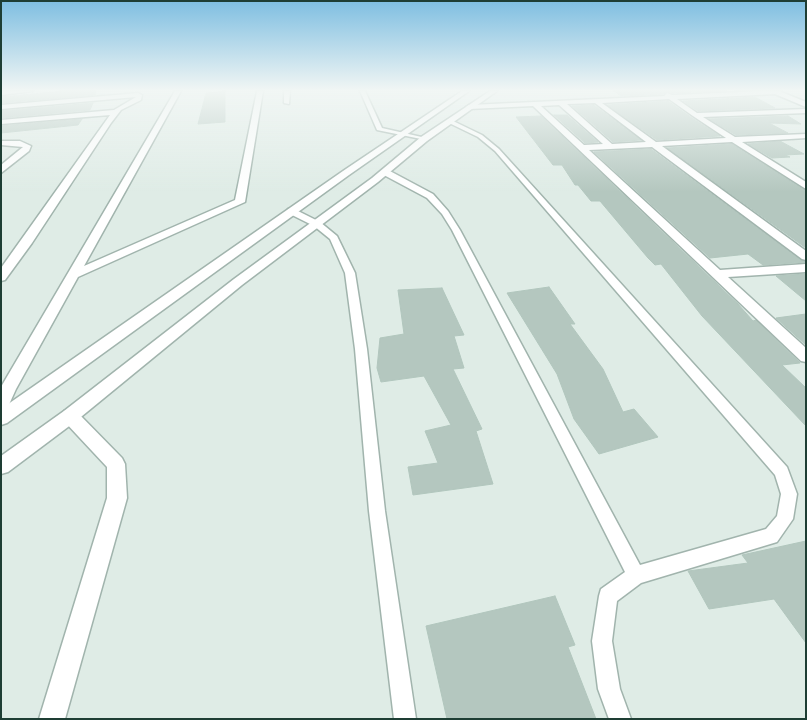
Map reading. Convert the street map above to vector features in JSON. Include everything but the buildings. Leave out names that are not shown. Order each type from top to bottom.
[{"type":"street","points":[[1,277],[108,125]]},
{"type":"street","points":[[1,405],[8,389],[159,125]]},
{"type":"street","points":[[73,274],[240,202],[254,125]]},
{"type":"street","points":[[1,418],[416,125]]},
{"type":"street","points":[[2,463],[70,416],[238,282],[385,172],[443,125]]},
{"type":"street","points":[[557,125],[806,357]]},
{"type":"street","points":[[586,125],[610,146]]},
{"type":"street","points":[[628,125],[806,257]]},
{"type":"street","points":[[710,125],[806,186]]},
{"type":"street","points":[[581,148],[806,136]]},
{"type":"street","points":[[1,143],[20,143],[27,146],[26,149],[1,170]]},
{"type":"street","points":[[788,173],[806,172]]},
{"type":"street","points":[[716,274],[806,268]]},
{"type":"street","points":[[52,719],[117,498],[116,464],[70,416]]},
{"type":"lane","points":[[377,125],[379,129],[424,139]]},
{"type":"lane","points":[[458,125],[480,136],[497,150],[782,472],[789,494],[786,519],[771,536],[636,574],[608,596],[602,641],[609,690],[620,719]]},
{"type":"lane","points":[[385,172],[430,196],[452,225],[636,574]]},
{"type":"lane","points":[[291,211],[316,224],[334,238],[350,273],[361,349],[377,511],[405,719]]}]
